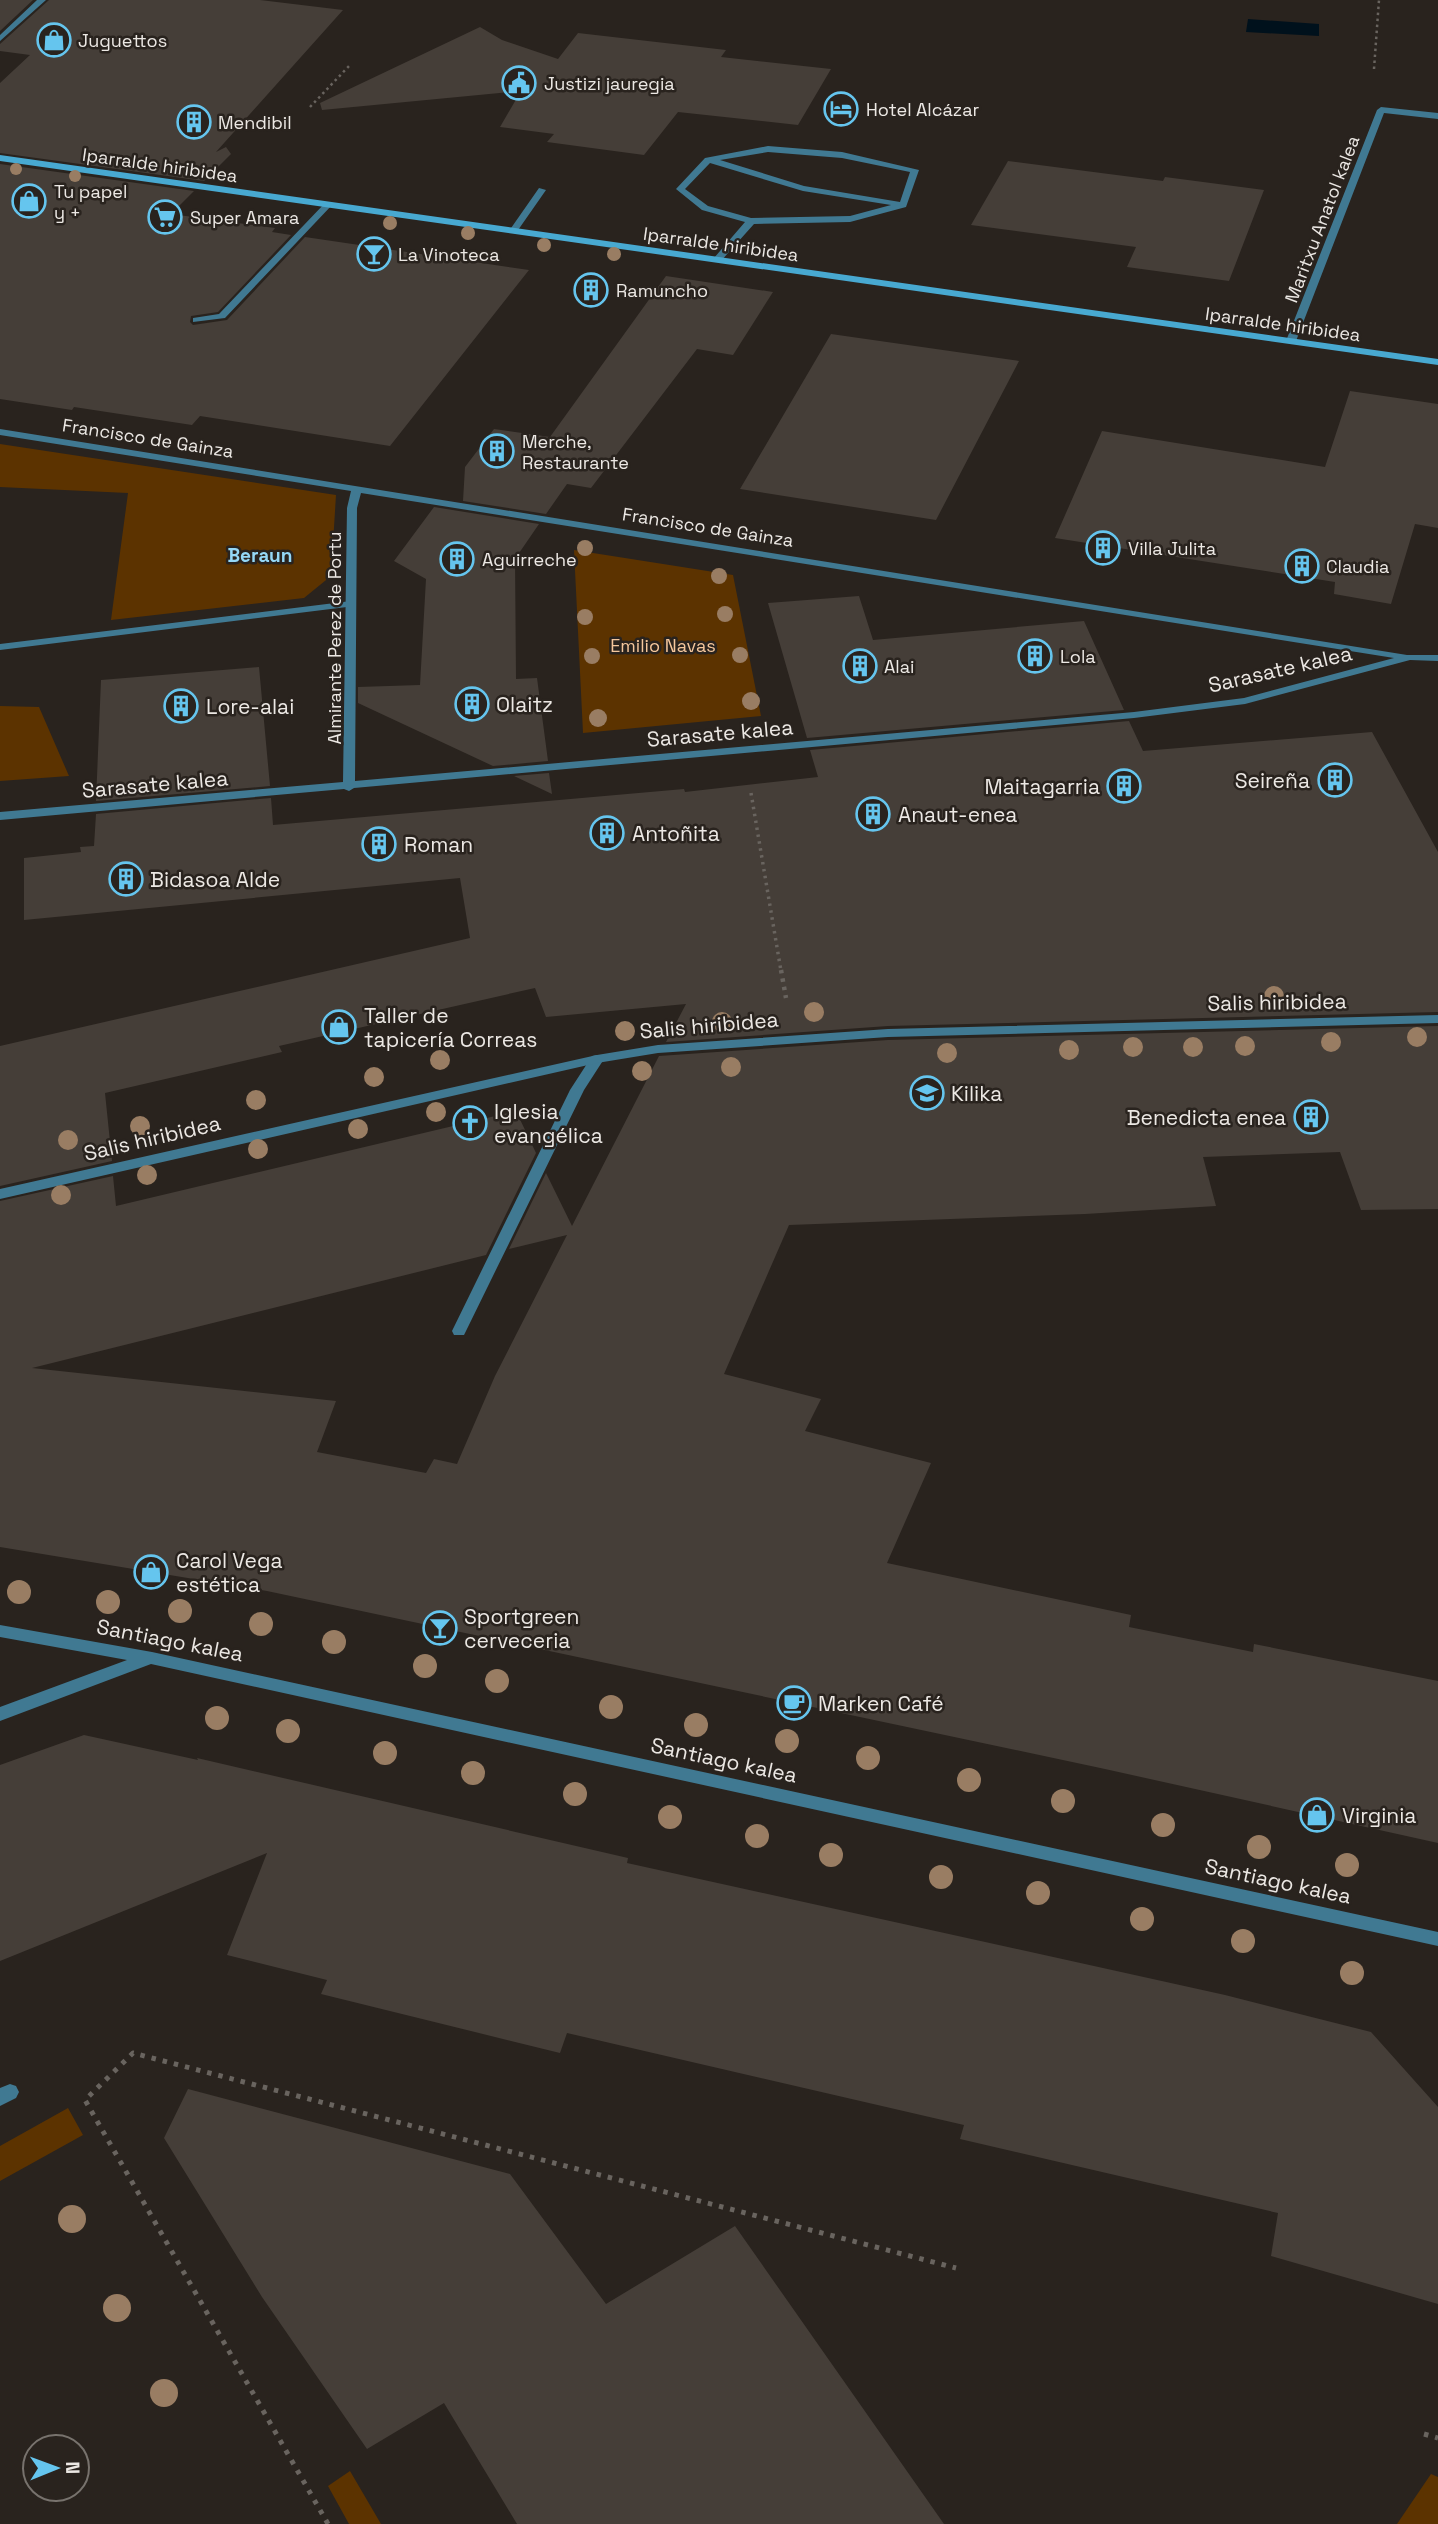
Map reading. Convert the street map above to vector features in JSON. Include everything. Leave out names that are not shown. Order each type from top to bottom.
[{"type":"main road","name":"Iparralde hiribidea","points":[[0,158],[1438,362]]},
{"type":"street","points":[[0,39],[42,0]]},
{"type":"street","name":"Maritxu Anatol kalea","points":[[1291,341],[1383,110],[1438,116]]},
{"type":"street","points":[[768,149],[842,155],[915,170],[903,205],[850,219],[751,221],[705,208],[680,189],[708,160],[768,149]]},
{"type":"street","points":[[708,160],[803,188],[903,205]]},
{"type":"street","points":[[513,231],[542,190]]},
{"type":"street","points":[[197,320],[222,316],[328,205]]},
{"type":"street","points":[[717,260],[751,221]]},
{"type":"street","name":"Francisco de Gainza","points":[[0,432],[1410,657]]},
{"type":"street","name":"Almirante Perez de Portu","points":[[349,787],[352,508],[357,489]]},
{"type":"street","points":[[0,647],[351,604]]},
{"type":"street","name":"Sarasate kalea","points":[[0,816],[1134,715],[1245,701],[1410,657],[1438,658]]},
{"type":"street","name":"Salis hiribidea","points":[[0,1194],[597,1059],[658,1049],[875,1034],[1438,1019]]},
{"type":"street","points":[[459,1331],[577,1090],[597,1059]]},
{"type":"street","name":"Santiago kalea","points":[[0,1632],[152,1658],[1438,1939]]},
{"type":"street","points":[[0,1714],[152,1658]]},
{"type":"path","points":[[1374,69],[1379,0]]},
{"type":"path","points":[[310,107],[350,65]]},
{"type":"path","points":[[751,790],[778,947]]},
{"type":"path","points":[[328,2524],[85,2101],[133,2053],[956,2268]]},
{"type":"path","points":[[1424,2434],[1438,2438]]},
{"type":"green space","points":[[0,444],[336,495],[331,576],[304,598],[111,620],[128,493],[0,487]]},
{"type":"green space","name":"Emilio Navas","points":[[574,550],[733,575],[761,716],[583,733]]},
{"type":"green space","points":[[0,706],[39,707],[69,776],[0,781]]},
{"type":"green space","points":[[68,2108],[83,2135],[0,2181],[0,2146]]},
{"type":"green space","points":[[350,2471],[381,2524],[349,2524],[328,2486]]},
{"type":"green space","points":[[1431,2474],[1438,2477],[1438,2524],[1397,2524]]},
{"type":"water","points":[[1248,19],[1319,24],[1319,36],[1246,32]]},
{"type":"building","points":[[0,0],[33,0],[0,31]]},
{"type":"building","points":[[49,0],[260,0],[343,10],[216,152],[226,147],[231,154],[204,181],[0,153],[0,83],[30,55],[0,51],[0,44]]},
{"type":"building","name":"Justizi jauregia","points":[[480,27],[502,40],[558,59],[578,33],[726,50],[721,57],[831,69],[798,125],[678,112],[644,155],[547,142],[554,134],[500,127],[521,91],[322,110],[320,103]]},
{"type":"building","points":[[1008,161],[1163,181],[1165,177],[1264,190],[1229,281],[1127,267],[1136,247],[971,225]]},
{"type":"building","points":[[0,164],[194,191],[171,214],[275,228],[272,232],[291,235],[218,312],[191,316],[190,322],[193,325],[227,320],[305,237],[529,270],[390,446],[200,416],[192,425],[0,399]]},
{"type":"building","points":[[666,276],[773,292],[733,355],[697,349],[591,488],[567,484],[546,514],[463,501],[465,467],[494,429],[550,437]]},
{"type":"building","points":[[831,334],[1019,361],[936,520],[740,489]]},
{"type":"building","points":[[1350,391],[1438,404],[1438,528],[1415,524],[1391,604],[1334,594],[1335,582],[1055,538],[1102,431],[1325,467]]},
{"type":"building","points":[[434,507],[539,524],[515,559],[516,679],[537,678],[548,761],[493,766],[358,703],[358,687],[420,685],[426,579],[394,561]]},
{"type":"building","points":[[859,596],[873,640],[1084,621],[1124,710],[807,738],[768,603]]},
{"type":"building","points":[[259,667],[270,786],[96,801],[101,680]]},
{"type":"building","points":[[1129,721],[1143,751],[1372,732],[1438,852],[1438,1012],[888,1026],[666,1042],[686,1004],[546,1017],[535,988],[279,1046],[282,1052],[105,1093],[112,1161],[0,1186],[0,1046],[470,938],[460,878],[24,920],[24,858],[81,852],[80,847],[94,846],[96,814],[271,798],[273,825],[684,789],[685,792],[818,777],[810,750]]},
{"type":"building","points":[[549,773],[552,794],[514,776]]},
{"type":"building","points":[[1438,1026],[1438,1209],[1361,1210],[1340,1152],[1203,1157],[1216,1206],[1085,1214],[789,1225],[724,1374],[821,1399],[805,1431],[931,1463],[887,1563],[1131,1615],[1129,1627],[1253,1652],[1254,1644],[1438,1681],[1438,1843],[1105,1769],[267,1591],[0,1547],[0,1201],[113,1176],[116,1206],[516,1111],[536,1153],[486,1255],[32,1368],[336,1401],[317,1452],[426,1473],[434,1459],[457,1464],[495,1376],[567,1235],[509,1249],[546,1173],[572,1226],[659,1056],[888,1040]]},
{"type":"building","points":[[84,1735],[198,1760],[197,1758],[628,1858],[627,1863],[1225,1995],[1371,2032],[1438,2107],[1438,2304],[1271,2256],[1278,2213],[960,2139],[964,2125],[567,2033],[560,2053],[321,1994],[327,1980],[227,1955],[267,1853],[0,1961],[0,1765]]},
{"type":"building","points":[[188,2089],[510,2174],[606,2304],[735,2226],[944,2524],[517,2524],[444,2403],[367,2449],[262,2297],[164,2138]]},
{"type":"place","name":"Juguettos","points":[[54,40]]},
{"type":"place","name":"Justizi jauregia","points":[[519,83]]},
{"type":"place","name":"Hotel Alcázar","points":[[841,109]]},
{"type":"place","name":"Mendibil","points":[[194,122]]},
{"type":"place","name":"Tu papel y +","points":[[29,201]]},
{"type":"place","name":"Super Amara","points":[[165,217]]},
{"type":"place","name":"La Vinoteca","points":[[374,254]]},
{"type":"place","name":"Ramuncho","points":[[591,290]]},
{"type":"place","name":"Merche, Restaurante","points":[[497,451]]},
{"type":"place","name":"Villa Julita","points":[[1103,548]]},
{"type":"place","name":"Aguirreche","points":[[457,559]]},
{"type":"place","name":"Claudia","points":[[1302,566]]},
{"type":"place","name":"Lola","points":[[1035,656]]},
{"type":"place","name":"Alai","points":[[860,666]]},
{"type":"place","name":"Olaitz","points":[[472,704]]},
{"type":"place","name":"Lore-alai","points":[[181,706]]},
{"type":"place","name":"Seireña","points":[[1335,780]]},
{"type":"place","name":"Maitagarria","points":[[1124,786]]},
{"type":"place","name":"Anaut-enea","points":[[873,814]]},
{"type":"place","name":"Antoñita","points":[[607,833]]},
{"type":"place","name":"Roman","points":[[379,844]]},
{"type":"place","name":"Bidasoa Alde","points":[[126,879]]},
{"type":"place","name":"Taller de tapicería Correas","points":[[339,1027]]},
{"type":"place","name":"Kilika","points":[[927,1093]]},
{"type":"place","name":"Benedicta enea","points":[[1311,1117]]},
{"type":"place","name":"Iglesia evangélica","points":[[470,1123]]},
{"type":"place","name":"Carol Vega estética","points":[[151,1572]]},
{"type":"place","name":"Sportgreen cerveceria","points":[[440,1628]]},
{"type":"place","name":"Marken Café","points":[[794,1703]]},
{"type":"place","name":"Virginia","points":[[1317,1815]]},
{"type":"district","name":"Beraun","points":[[260,555]]}]
